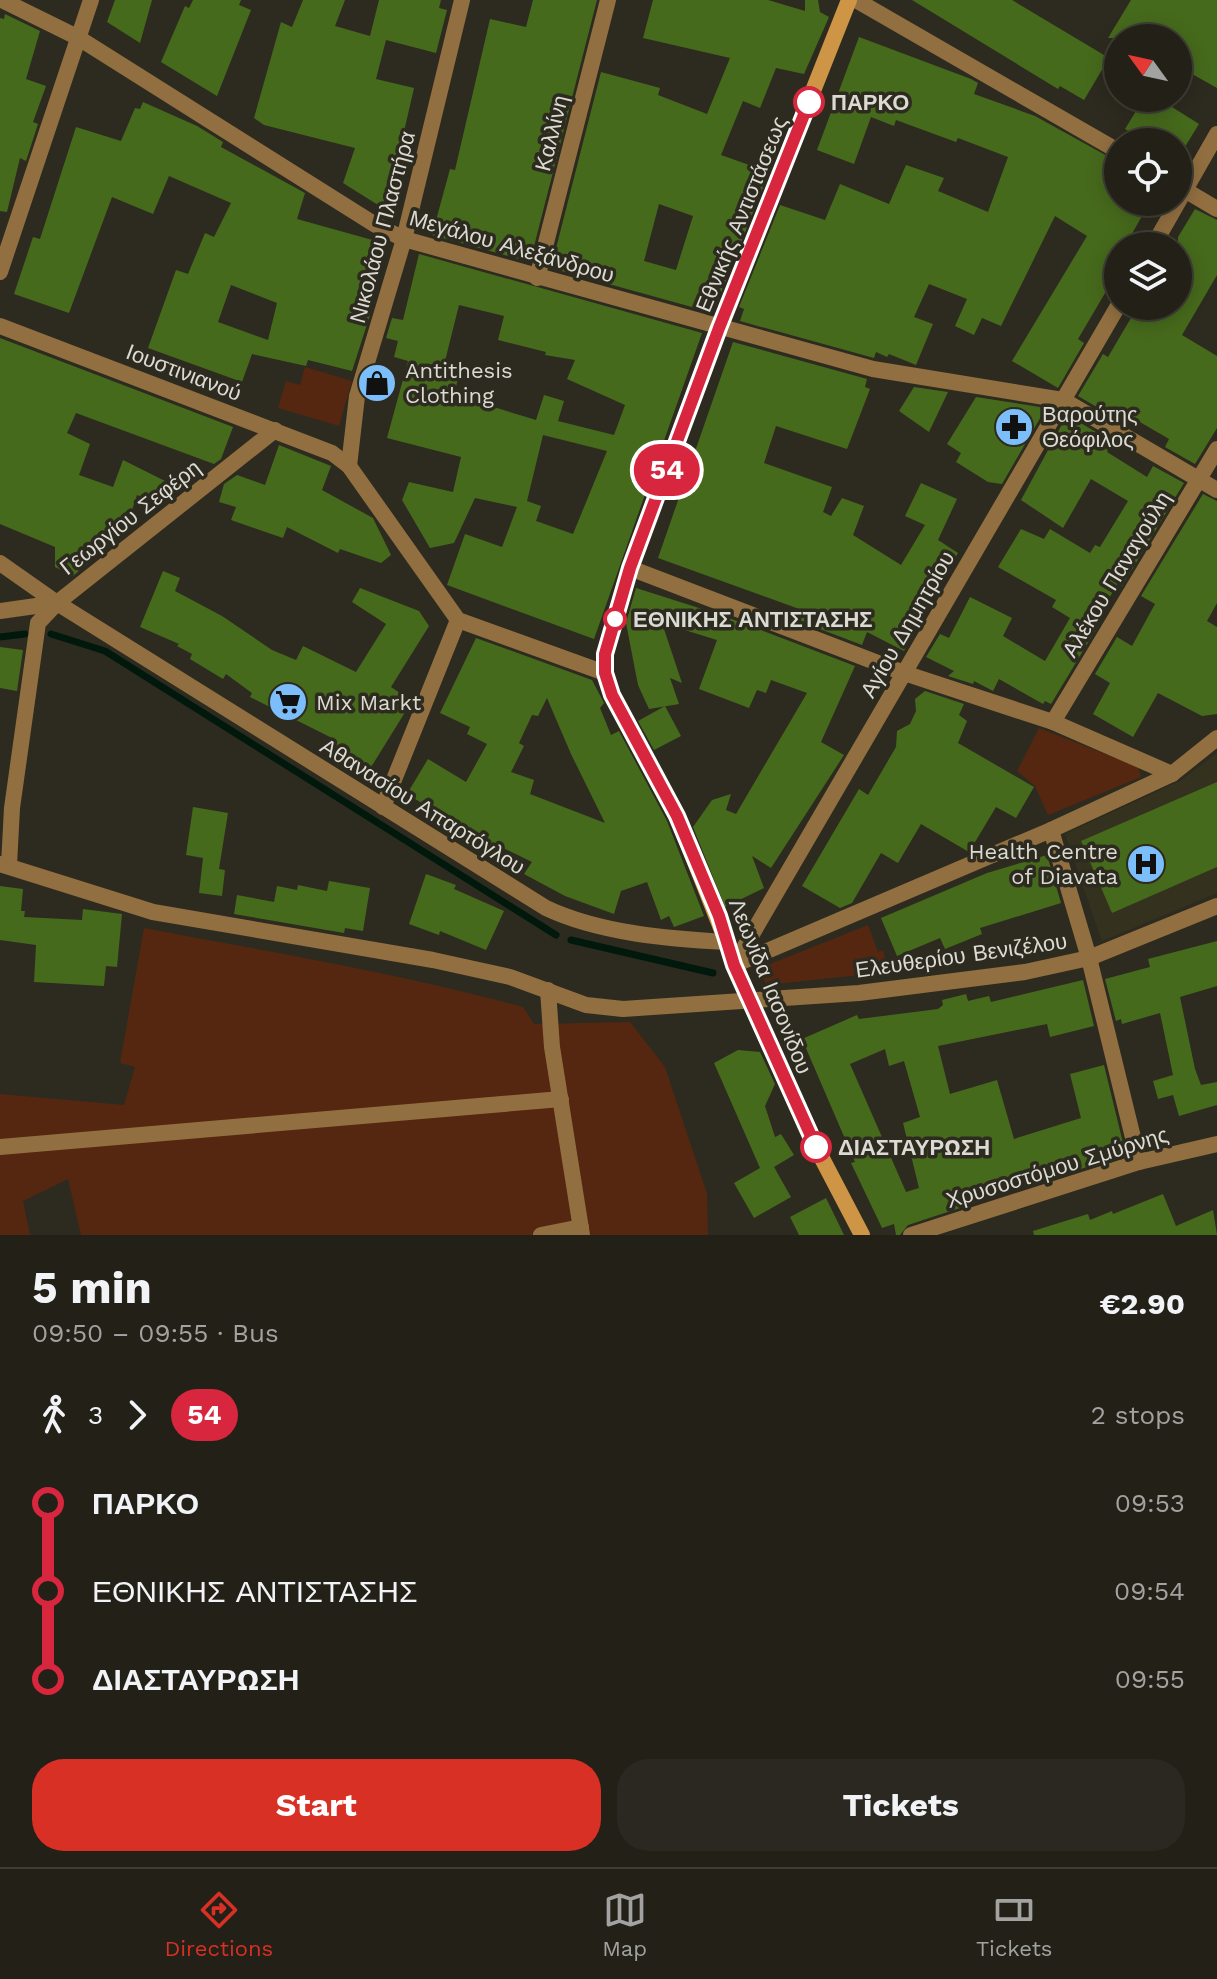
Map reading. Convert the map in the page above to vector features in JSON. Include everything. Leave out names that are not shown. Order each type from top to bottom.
[{"type":"main road","name":"Εθνικής Αντιστάσεως","points":[[605,673],[605,654],[630,568],[719,328],[849,0]]},
{"type":"main road","name":"Λεωνίδα Ιασονίδου","points":[[605,673],[612,695],[677,816],[750,1002],[816,1147],[862,1235]]},
{"type":"street","name":"Μεγάλου Αλεξάνδρου","points":[[2,0],[77,37],[361,216],[404,239],[719,328],[912,378],[1063,400]]},
{"type":"street","points":[[0,272],[91,0]]},
{"type":"street","name":"Νικολάου Πλαστήρα","points":[[349,466],[357,396],[404,239],[462,0]]},
{"type":"street","name":"Καλλίνη","points":[[537,278],[608,0]]},
{"type":"street","points":[[856,0],[1104,143]]},
{"type":"street","points":[[1192,173],[1217,134]]},
{"type":"street","points":[[1192,194],[1217,209]]},
{"type":"street","name":"Αγίου Δημητρίου","points":[[734,965],[1110,320]]},
{"type":"street","name":"Ιουστινιανού","points":[[0,326],[275,430],[332,453],[349,466]]},
{"type":"street","points":[[1063,400],[1217,490]]},
{"type":"street","name":"Γεωργίου Σεφέρη","points":[[0,611],[57,603],[275,430]]},
{"type":"street","name":"Αλέκου Παναγούλη","points":[[1053,722],[1217,449]]},
{"type":"street","points":[[349,466],[458,620],[605,673]]},
{"type":"street","name":"Αθανασίου Απαρτόγλου","points":[[0,563],[57,603],[559,914],[666,937],[727,942]]},
{"type":"street","points":[[630,568],[904,673],[1053,722],[1172,774]]},
{"type":"street","points":[[4,865],[38,623],[57,603]]},
{"type":"street","points":[[383,807],[458,620]]},
{"type":"street","points":[[734,965],[1051,830],[1172,774],[1217,738]]},
{"type":"street","points":[[1051,830],[1089,958],[1139,1162]]},
{"type":"street","name":"Ελευθερίου Βενιζέλου","points":[[4,865],[153,912],[433,960],[510,977],[586,1005],[623,1009],[750,1002],[937,984],[1089,958],[1217,906]]},
{"type":"street","points":[[541,1235],[582,1231],[548,990]]},
{"type":"street","points":[[0,1147],[561,1099]]},
{"type":"street","name":"Χρυσοστόμου Σμύρνης","points":[[911,1235],[1139,1162],[1217,1144]]},
{"type":"shaded area","points":[[305,367],[352,381],[339,426],[278,408],[286,381],[300,385]]},
{"type":"shaded area","points":[[1039,728],[1138,767],[1141,777],[1048,815],[1035,786],[1017,771]]},
{"type":"shaded area","name":"Health Centre of Diavata","points":[[1217,753],[1217,893],[1102,941],[1065,834],[1180,781]]},
{"type":"shaded area","points":[[868,925],[878,952],[883,950],[889,972],[766,985],[760,968]]},
{"type":"shaded area","points":[[144,928],[335,964],[476,995],[523,1007],[534,1024],[630,1022],[665,1067],[707,1194],[708,1235],[81,1235],[68,1179],[23,1201],[30,1235],[0,1235],[0,1094],[124,1105],[135,1067],[120,1063]]},
{"type":"building","points":[[115,0],[152,0],[140,43],[107,22]]},
{"type":"building","points":[[193,0],[241,0],[239,5],[251,10],[217,96],[161,62],[185,6],[189,8]]},
{"type":"building","points":[[303,0],[345,0],[335,26],[370,36],[379,0],[441,0],[439,8],[447,10],[436,53],[386,40],[376,79],[414,88],[386,210],[343,183],[355,148],[264,125],[254,118],[281,22],[292,27]]},
{"type":"building","points":[[533,0],[597,0],[530,262],[432,235],[450,169],[455,170],[490,19],[526,27]]},
{"type":"building","points":[[653,0],[768,0],[805,11],[805,0],[818,0],[820,12],[829,17],[804,74],[776,68],[760,108],[743,101],[721,155],[769,172],[718,300],[715,298],[710,312],[551,268],[601,72],[660,88],[658,95],[707,114],[730,58],[643,38]],"holes":[[[659,204],[693,216],[676,270],[644,261]]]},
{"type":"building","points":[[912,0],[1012,0],[1104,55],[1104,66],[1084,100],[1060,86],[1058,89]]},
{"type":"building","points":[[1131,0],[1217,0],[1217,88],[1192,74],[1192,24],[1116,24]]},
{"type":"building","points":[[5,14],[40,31],[26,79],[46,86],[33,122],[38,124],[26,161],[20,158],[7,212],[0,211],[0,18],[4,19]]},
{"type":"building","points":[[859,37],[971,79],[978,83],[974,94],[1035,116],[1104,154],[1104,216],[1142,216],[1133,232],[1104,232],[1104,295],[1078,339],[1084,343],[1058,388],[1012,361],[1087,236],[1055,216],[1001,326],[982,318],[974,335],[955,326],[967,299],[929,284],[914,317],[933,324],[916,365],[889,354],[887,357],[876,352],[874,358],[740,321],[744,309],[739,307],[780,205],[825,220],[840,184],[889,204],[906,165],[944,178],[938,191],[988,212],[1008,157],[958,138],[956,142],[896,120],[894,126],[871,117],[854,164],[817,150]]},
{"type":"building","points":[[143,102],[197,126],[223,142],[221,147],[305,193],[297,219],[376,241],[357,309],[371,312],[352,371],[308,360],[306,366],[252,354],[242,382],[148,348],[176,270],[188,274],[205,233],[214,237],[231,203],[169,176],[153,214],[112,197],[69,313],[14,294],[33,237],[40,239],[76,127],[121,141],[135,108],[140,109]],"holes":[[[231,285],[277,303],[268,340],[218,322]]]},
{"type":"building","points":[[1135,112],[1180,112],[1199,124],[1192,135],[1192,128],[1126,128]]},
{"type":"building","points":[[1195,209],[1217,220],[1217,275],[1192,318],[1192,232],[1181,232]]},
{"type":"building","points":[[419,254],[702,333],[594,639],[447,585],[465,534],[502,547],[517,507],[475,498],[454,543],[430,548],[402,500],[409,482],[453,492],[461,457],[387,438],[408,361],[394,357],[398,341],[386,338],[392,318],[403,320]],"holes":[[[459,305],[504,316],[498,340],[546,352],[545,355],[575,360],[567,379],[625,405],[614,435],[558,421],[564,401],[544,395],[536,420],[454,395],[459,374],[443,369]],[[543,435],[607,451],[573,534],[536,521],[541,506],[527,501]]]},
{"type":"building","points":[[1130,320],[1191,320],[1182,335],[1217,356],[1217,428],[1195,464],[1165,447],[1169,439],[1128,415],[1124,423],[1078,396],[1103,354],[1108,357]]},
{"type":"building","points":[[0,338],[233,427],[221,459],[214,464],[76,413],[67,433],[90,444],[79,475],[113,487],[123,460],[173,485],[161,506],[137,495],[125,531],[73,576],[55,567],[55,547],[0,524]]},
{"type":"building","points":[[733,342],[867,379],[865,387],[870,389],[847,449],[776,426],[764,463],[832,487],[823,512],[831,516],[842,498],[864,506],[853,535],[901,565],[925,525],[905,516],[921,483],[957,499],[938,540],[958,553],[916,622],[920,624],[904,651],[867,632],[862,645],[799,621],[802,610],[658,558]]},
{"type":"building","points":[[914,387],[948,392],[929,432],[899,411]]},
{"type":"building","points":[[976,397],[1046,408],[1002,484],[988,482],[956,462],[961,453],[947,444]]},
{"type":"building","points":[[1067,415],[1113,442],[1107,452],[1147,477],[1153,466],[1184,483],[1122,586],[1118,583],[1094,624],[1098,626],[1051,704],[1045,701],[1043,704],[999,679],[993,691],[974,681],[973,684],[948,676],[954,671],[926,657],[940,634],[949,638],[970,597],[1012,618],[1003,636],[1045,661],[1070,618],[1052,607],[1056,600],[998,567],[1021,529],[1044,539],[1050,529],[1090,553],[1095,545],[1100,547],[1128,501],[1091,479],[1063,528],[1021,500]]},
{"type":"building","points":[[279,445],[331,466],[322,490],[373,518],[391,555],[381,563],[340,549],[338,553],[287,527],[283,538],[231,520],[236,507],[219,502],[224,484],[237,475],[265,485]]},
{"type":"building","points":[[1203,494],[1217,501],[1217,603],[1207,621],[1217,627],[1217,714],[1202,716],[1158,693],[1133,737],[1093,714],[1110,683],[1095,674],[1117,637],[1132,646],[1155,604],[1141,596]]},
{"type":"building","points":[[163,571],[180,578],[175,591],[222,616],[272,650],[296,660],[303,646],[356,672],[386,624],[352,602],[360,588],[419,611],[429,626],[391,687],[412,701],[368,772],[331,748],[336,740],[250,697],[252,693],[226,674],[223,679],[190,659],[192,654],[177,646],[179,644],[140,627]]},
{"type":"building","points":[[636,588],[721,615],[855,666],[821,742],[844,755],[771,868],[752,856],[764,888],[725,907],[693,827],[712,800],[731,794],[726,810],[736,814],[807,693],[771,680],[766,693],[757,690],[749,708],[699,689],[717,640],[662,623],[682,683],[670,678],[679,704],[649,709],[638,685],[626,623]]},
{"type":"building","points":[[476,638],[592,680],[604,703],[600,708],[611,735],[619,731],[667,821],[704,916],[674,927],[669,916],[661,920],[647,882],[621,891],[614,914],[565,896],[524,874],[532,862],[497,845],[495,848],[407,794],[428,759],[466,782],[487,744],[467,734],[470,727],[440,713]],"holes":[[[547,698],[605,823],[530,794],[534,780],[511,772],[524,746],[519,743],[532,715],[538,716]]]},
{"type":"building","points":[[0,647],[23,650],[17,691],[0,688]]},
{"type":"building","points":[[925,691],[964,704],[959,715],[967,721],[958,743],[1034,787],[1016,818],[996,807],[969,852],[921,824],[898,863],[881,853],[852,903],[840,908],[802,886],[859,789],[868,795],[896,747],[897,731],[910,724],[916,711],[915,699]]},
{"type":"building","points":[[665,706],[681,736],[654,750],[638,721]]},
{"type":"building","name":"Health Centre of Diavata","points":[[1217,782],[1217,867],[1112,913],[1081,841]]},
{"type":"building","points":[[193,807],[228,813],[219,869],[225,870],[222,896],[199,893],[203,858],[186,855]]},
{"type":"building","points":[[1047,855],[1061,903],[980,928],[982,934],[945,949],[940,938],[897,956],[881,918],[987,873]]},
{"type":"building","points":[[426,874],[456,885],[454,889],[504,911],[486,950],[440,931],[439,935],[409,924]]},
{"type":"building","points":[[329,881],[370,888],[363,931],[345,928],[344,933],[234,914],[237,895],[274,902],[277,886],[297,890],[298,885],[327,891]]},
{"type":"building","points":[[0,886],[23,889],[21,911],[25,911],[24,917],[82,920],[83,909],[122,914],[117,967],[106,966],[104,986],[34,982],[36,945],[0,940]]},
{"type":"building","points":[[1217,941],[1217,986],[1180,997],[1195,1069],[1201,1085],[1217,1082],[1217,1105],[1179,1116],[1173,1095],[1158,1099],[1153,1081],[1173,1075],[1160,1013],[1122,1024],[1121,1019],[1116,1021],[1105,979],[1150,967],[1148,959]]},
{"type":"building","points":[[1083,980],[1094,1026],[1050,1037],[1047,1024],[938,1046],[950,1094],[997,1080],[1014,1139],[1081,1118],[1070,1074],[1104,1065],[1123,1143],[1090,1154],[1093,1165],[1047,1180],[1046,1174],[972,1193],[975,1203],[908,1225],[900,1235],[896,1235],[894,1224],[882,1228],[851,1163],[855,1162],[802,1039],[857,1015],[859,1019],[938,1009],[943,1005],[942,1000],[966,994],[968,1001],[989,996],[991,1002]],"holes":[[[885,1049],[889,1066],[904,1061],[920,1117],[903,1123],[919,1188],[906,1192],[850,1064]]]},
{"type":"building","points":[[738,1050],[760,1052],[775,1084],[765,1106],[775,1137],[781,1134],[794,1155],[774,1167],[791,1197],[754,1218],[734,1183],[760,1168],[714,1063]]},
{"type":"building","points":[[1163,1194],[1176,1226],[1213,1210],[1217,1235],[1034,1235],[1033,1231],[1088,1214],[1090,1220],[1112,1211],[1113,1214]]},
{"type":"building","points":[[826,1198],[844,1235],[799,1235],[790,1217]]},
{"type":"waterway","points":[[0,637],[25,634]]},
{"type":"waterway","points":[[51,634],[105,651],[556,935]]},
{"type":"waterway","points":[[571,940],[713,973]]},
{"type":"bus line","name":"54","points":[[809,102],[719,328],[630,568],[605,654],[605,673],[612,695],[677,816],[719,916],[734,965],[816,1147]]},
{"type":"place","name":"ΠΑΡΚΟ","points":[[809,102]]},
{"type":"place","name":"Antithesis Clothing","points":[[377,383]]},
{"type":"place","name":"Βαρούτης Θεόφιλος","points":[[1014,427]]},
{"type":"place","name":"ΕΘΝΙΚΗΣ ΑΝΤΙΣΤΑΣΗΣ","points":[[615,619]]},
{"type":"place","name":"Mix Markt","points":[[288,702]]},
{"type":"place","name":"Health Centre of Diavata","points":[[1146,864]]},
{"type":"place","name":"ΔΙΑΣΤΑΥΡΩΣΗ","points":[[816,1147]]}]
